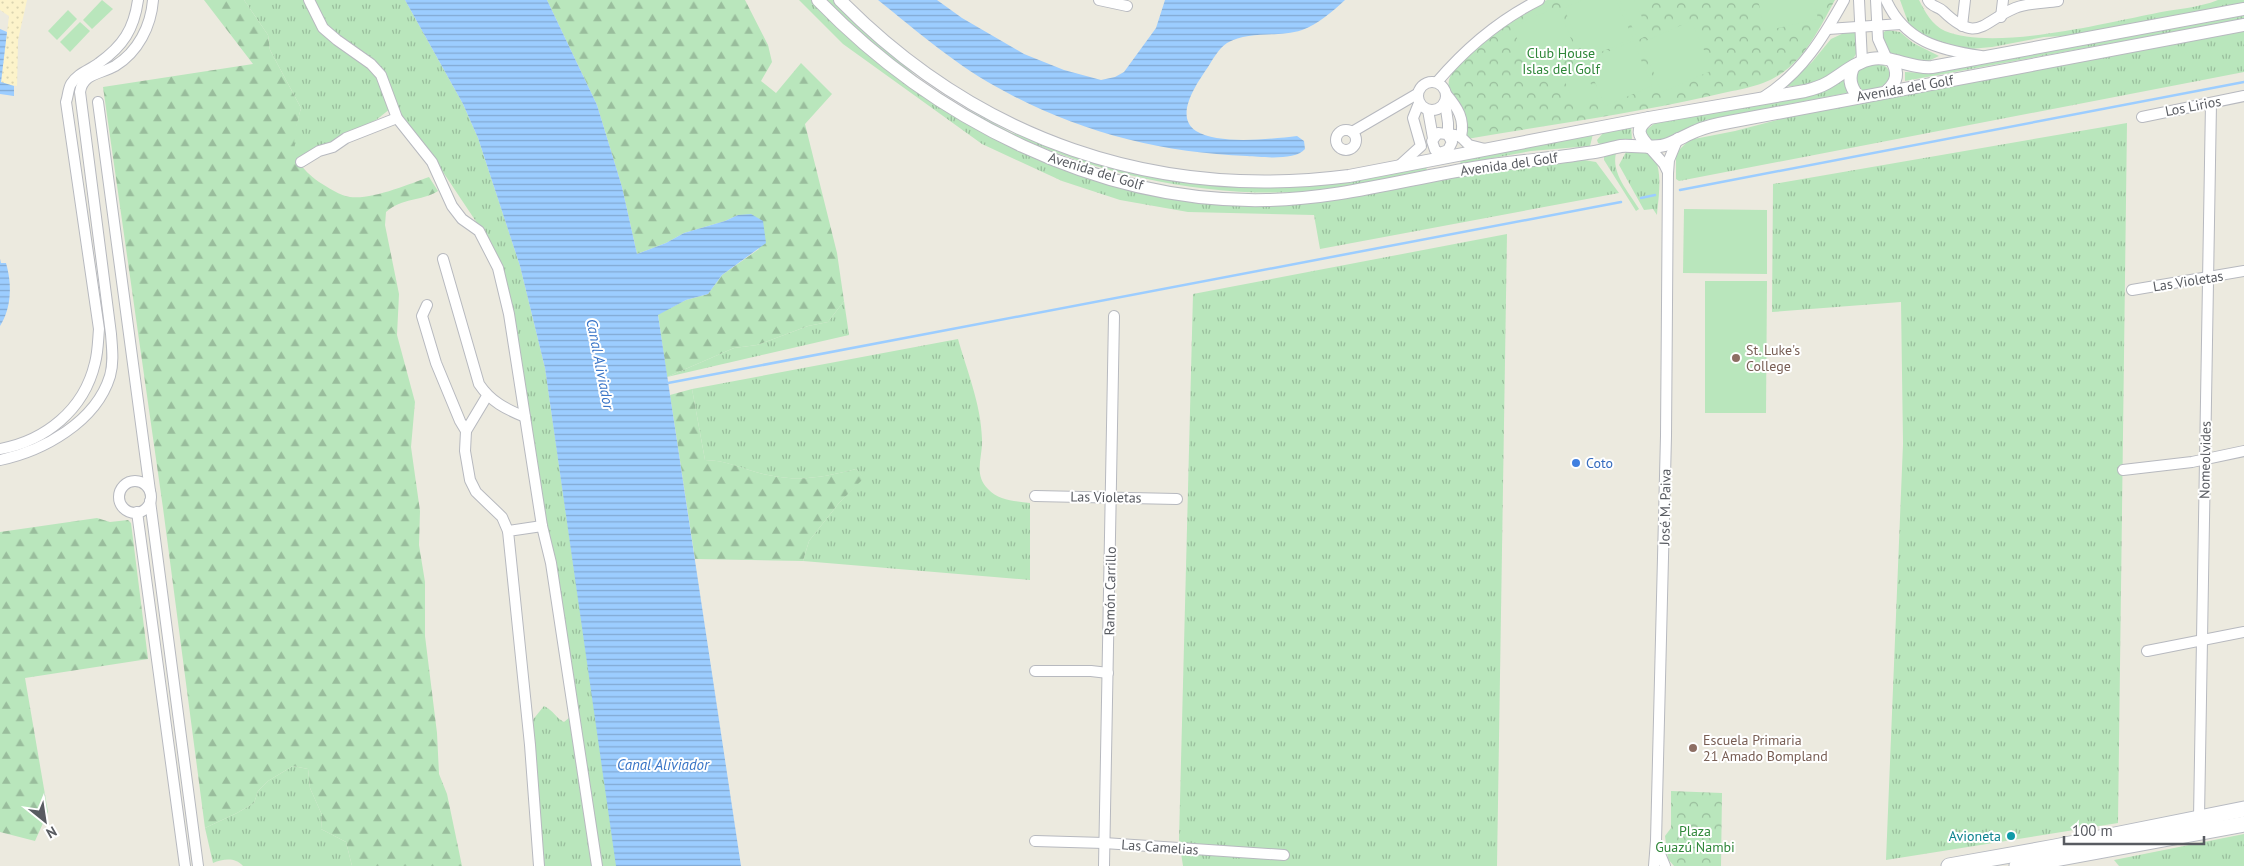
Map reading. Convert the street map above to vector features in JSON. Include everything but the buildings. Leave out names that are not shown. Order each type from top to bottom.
[{"type":"main road","points":[[1949,866],[2244,809]]},
{"type":"main road","points":[[2017,866],[2057,862],[2244,824]]},
{"type":"street","points":[[0,449],[18,446],[56,425],[74,407],[89,383],[94,369],[99,329],[66,102],[71,84],[81,73],[99,64],[122,44],[135,20],[138,0]]},
{"type":"street","points":[[0,460],[45,445],[83,417],[100,396],[109,377],[113,357],[111,334],[80,92],[81,84],[89,77],[116,65],[135,49],[145,32],[153,0]]},
{"type":"street","points":[[309,0],[323,28],[336,40],[371,64],[381,76],[397,118],[432,162],[452,206],[462,219],[479,231],[498,268],[509,314],[597,866]]},
{"type":"street","name":"Avenida del Golf","points":[[818,0],[875,54],[921,88],[1016,144],[1088,172],[1171,193],[1228,199],[1266,200],[1327,196],[1453,172],[1619,147],[1663,146],[1678,138],[1714,125],[1858,96],[2244,25]]},
{"type":"street","name":"Avenida del Golf","points":[[840,0],[861,22],[905,60],[967,101],[1014,128],[1088,157],[1174,175],[1256,183],[1310,181],[1399,166],[1435,155],[1491,150],[1649,118],[1816,88],[1872,58],[1890,60],[1921,68],[2244,9]]},
{"type":"street","points":[[1100,0],[1127,6]]},
{"type":"street","points":[[1421,146],[1413,118],[1424,84],[1437,82],[1480,38],[1504,19],[1538,0]]},
{"type":"street","points":[[1762,98],[1791,77],[1806,62],[1828,29],[1844,0]]},
{"type":"street","points":[[1858,96],[1851,85],[1851,72],[1858,64],[1859,0]]},
{"type":"street","points":[[1876,0],[1876,26],[1880,46],[1896,67],[1896,80],[1887,91]]},
{"type":"street","points":[[1886,0],[1901,24],[1929,44],[1945,50],[1987,57]]},
{"type":"street","points":[[1928,0],[1932,6],[1941,9],[1962,26],[1981,28],[2016,7],[2058,1]]},
{"type":"street","points":[[1962,26],[1965,0]]},
{"type":"street","points":[[2001,17],[2003,0]]},
{"type":"street","points":[[1828,29],[1901,24]]},
{"type":"street","points":[[1437,82],[1443,87],[1445,98],[1453,172]]},
{"type":"street","name":"Los Lirios","points":[[2142,116],[2244,96]]},
{"type":"street","points":[[1418,98],[1428,110],[1437,175]]},
{"type":"street","points":[[1352,132],[1418,98]]},
{"type":"street","points":[[1428,110],[1439,108],[1445,98]]},
{"type":"street","points":[[1445,98],[1460,111],[1462,121],[1460,138]]},
{"type":"street","points":[[98,102],[198,866]]},
{"type":"street","name":"Nomeolvides","points":[[2198,818],[2211,103]]},
{"type":"street","points":[[301,162],[319,151],[333,147],[346,138],[397,118]]},
{"type":"street","points":[[1649,118],[1641,124],[1639,130],[1640,137],[1664,164],[1668,173]]},
{"type":"street","points":[[1399,166],[1438,133],[1456,135],[1474,147],[1491,150]]},
{"type":"street","name":"José M. Paiva","points":[[1654,866],[1666,436],[1668,173],[1669,160],[1678,138]]},
{"type":"street","points":[[443,259],[479,384],[487,396],[501,407],[525,417]]},
{"type":"street","name":"Las Violetas","points":[[2132,290],[2244,271]]},
{"type":"street","points":[[426,305],[422,316],[436,363],[466,431]]},
{"type":"street","name":"Ramón Carrillo","points":[[1104,866],[1114,316]]},
{"type":"street","points":[[94,369],[109,377]]},
{"type":"street","points":[[487,396],[466,431],[465,451],[476,492],[502,517],[508,531],[530,745],[539,866]]},
{"type":"street","points":[[79,398],[90,408]]},
{"type":"street","points":[[2123,470],[2205,459],[2244,451]]},
{"type":"street","points":[[138,481],[143,483],[150,496],[144,510],[130,511],[120,501],[120,490],[128,483],[138,481]]},
{"type":"street","name":"Las Violetas","points":[[1035,496],[1178,499]]},
{"type":"street","points":[[137,512],[184,866]]},
{"type":"street","points":[[508,531],[542,526]]},
{"type":"street","points":[[2147,651],[2244,632]]},
{"type":"street","points":[[1035,671],[1090,671],[1108,673]]},
{"type":"street","points":[[171,765],[184,763]]},
{"type":"street","name":"Las Camelias","points":[[1035,841],[1104,843],[1284,855]]},
{"type":"street","points":[[1656,841],[1661,861],[1665,866]]},
{"type":"green space","points":[[102,0],[113,9],[92,29],[83,20]]},
{"type":"green space","points":[[204,0],[244,0],[268,35],[270,50],[301,108],[294,141],[295,150],[301,166],[309,174],[330,189],[350,197],[379,194],[429,177],[438,191],[392,207],[386,212],[385,225],[399,294],[397,335],[415,402],[411,447],[420,511],[419,545],[425,582],[425,636],[437,733],[439,774],[447,794],[462,866],[352,866],[346,842],[321,829],[322,815],[310,788],[308,769],[293,766],[268,781],[258,791],[254,803],[205,828],[163,508],[103,87],[253,64]]},
{"type":"green space","points":[[244,0],[405,0],[463,104],[478,138],[520,266],[545,368],[617,866],[543,866],[531,722],[544,706],[564,722],[576,712],[514,316],[481,229],[423,142],[396,111],[390,109],[376,120],[295,159],[293,137],[301,108],[270,50],[268,35]]},
{"type":"green space","points":[[547,0],[745,0],[768,45],[772,62],[761,81],[776,93],[801,63],[832,94],[805,124],[837,253],[844,301],[828,322],[808,326],[757,345],[734,348],[667,377],[658,314],[686,300],[708,294],[722,275],[759,249],[738,215],[725,221],[684,233],[666,243],[637,254],[622,187],[597,105]]},
{"type":"green space","points":[[799,0],[812,0],[1006,143],[1202,200],[1382,191],[1497,170],[1584,160],[1596,162],[1619,193],[1320,249],[1314,215],[1188,212],[1120,200],[1062,181],[982,144],[843,44]]},
{"type":"green space","points":[[827,0],[834,0],[919,79],[959,105],[1012,133],[1159,177],[1244,186],[1279,187],[1323,185],[1360,180],[1426,167],[1427,170],[1327,190],[1274,193],[1221,190],[1166,183],[1113,171],[1060,154],[1010,133],[962,109],[918,80],[894,61]]},
{"type":"green space","name":"Club House Islas del Golf","points":[[1547,0],[1835,0],[1805,51],[1789,68],[1763,83],[1650,108],[1467,139],[1450,93],[1449,80],[1454,71],[1463,59],[1492,35],[1508,23]]},
{"type":"green space","points":[[1583,0],[1616,0],[1633,38],[1585,59],[1564,8]]},
{"type":"green space","points":[[1620,0],[1634,0],[1650,34],[1638,40]]},
{"type":"green space","points":[[1758,0],[1814,0],[1818,19],[1765,31]]},
{"type":"green space","points":[[1900,0],[1919,0],[1926,14],[1945,31],[1966,36],[1990,38],[2047,34],[2077,29],[2194,7],[2218,0],[2244,0],[2244,3],[2065,36],[2044,37],[1992,47],[1970,49],[1957,48],[1930,40],[1909,25]]},
{"type":"green space","points":[[1558,7],[1578,56],[1532,75],[1512,26]]},
{"type":"green space","points":[[68,10],[77,19],[57,40],[48,31]]},
{"type":"green space","points":[[2244,13],[2244,19],[1905,81],[1905,72],[1925,73]]},
{"type":"green space","points":[[1691,21],[1713,70],[1662,92],[1641,43]]},
{"type":"green space","points":[[80,22],[90,31],[70,52],[60,42]]},
{"type":"green space","points":[[1887,30],[1900,32],[1913,43],[1939,56],[1924,63],[1894,57],[1885,47],[1881,34]]},
{"type":"green space","points":[[2244,30],[2244,72],[1679,181],[1676,179],[1676,153],[1689,140],[1735,131],[1812,111]]},
{"type":"green space","points":[[1846,32],[1854,32],[1857,35],[1858,45],[1853,59],[1846,66],[1815,81],[1785,86],[1812,62],[1831,39]]},
{"type":"green space","points":[[1633,41],[1652,86],[1605,106],[1586,61]]},
{"type":"green space","points":[[1582,64],[1598,100],[1577,109],[1561,73]]},
{"type":"green space","points":[[1882,64],[1889,70],[1890,79],[1876,89],[1859,90],[1853,75],[1864,66]]},
{"type":"green space","points":[[1842,79],[1845,81],[1847,93],[1706,120],[1668,140],[1651,142],[1645,131],[1655,123],[1813,95]]},
{"type":"green space","points":[[2127,123],[2118,823],[1886,860],[1903,444],[1901,302],[1772,312],[1773,184]]},
{"type":"green space","points":[[1631,125],[1632,140],[1603,145],[1598,143],[1597,140],[1603,133]]},
{"type":"green space","points":[[1593,134],[1590,146],[1531,151],[1461,164],[1460,161]]},
{"type":"green space","points":[[1626,152],[1646,152],[1656,162],[1659,171],[1657,215],[1653,209],[1644,210],[1619,165]]},
{"type":"green space","points":[[1616,153],[1615,161],[1618,175],[1639,209],[1636,211],[1604,160],[1604,155]]},
{"type":"green space","points":[[1684,209],[1767,210],[1767,274],[1683,273]]},
{"type":"green space","points":[[1507,234],[1497,866],[1183,866],[1179,840],[1193,294]]},
{"type":"green space","points":[[1705,281],[1767,281],[1766,413],[1705,413]]},
{"type":"green space","points":[[844,301],[849,335],[667,377],[734,348],[757,345],[808,326],[828,322]]},
{"type":"green space","points":[[958,339],[979,413],[982,439],[980,471],[983,483],[997,496],[1008,500],[1030,503],[1030,580],[803,561],[809,541],[839,503],[863,478],[856,469],[823,476],[791,478],[768,475],[713,460],[705,460],[692,389]]},
{"type":"green space","points":[[692,389],[705,460],[713,460],[780,477],[812,478],[856,469],[864,478],[839,503],[809,541],[803,561],[695,559],[670,395]]},
{"type":"green space","points":[[97,518],[110,522],[128,520],[131,523],[148,659],[25,678],[48,812],[35,841],[0,832],[0,532]]},
{"type":"green space","points":[[293,766],[308,769],[310,788],[322,815],[321,829],[346,842],[352,866],[243,866],[236,861],[229,860],[213,863],[205,828],[254,803],[258,791],[268,781]]},
{"type":"green space","name":"Plaza Guazú Nambi","points":[[1671,791],[1722,793],[1721,866],[1674,866],[1668,859],[1665,836],[1671,828]]},
{"type":"green space","points":[[2244,834],[2244,866],[2119,866],[2114,860]]},
{"type":"sand","points":[[0,0],[27,0],[18,40],[17,86],[1,83],[9,16],[0,10]]},
{"type":"water","name":"Canal Aliviador","points":[[405,0],[547,0],[597,105],[622,187],[637,254],[666,243],[684,233],[725,221],[738,215],[751,214],[763,221],[766,243],[722,275],[708,294],[686,300],[658,315],[741,866],[616,866],[545,368],[520,266],[478,138],[463,104]]},
{"type":"water","points":[[878,0],[937,0],[962,18],[1024,54],[1064,70],[1101,80],[1115,77],[1124,72],[1156,28],[1165,0],[1345,0],[1308,28],[1283,34],[1254,35],[1227,43],[1216,54],[1194,90],[1187,108],[1187,117],[1190,125],[1196,131],[1217,138],[1231,140],[1297,136],[1304,141],[1305,149],[1300,153],[1286,157],[1269,157],[1215,154],[1152,145],[1091,129],[1062,118],[987,82],[939,49]]},
{"type":"water","points":[[0,29],[7,32],[1,82],[14,86],[14,96],[0,94]]},
{"type":"water","points":[[0,259],[1,263],[6,263],[10,295],[7,311],[0,326]]},
{"type":"waterway","points":[[1680,190],[2244,82]]},
{"type":"waterway","points":[[1641,198],[1655,195]]},
{"type":"waterway","points":[[668,383],[1621,202]]},
{"type":"place","name":"St. Luke's College","points":[[1736,358]]},
{"type":"place","name":"Coto","points":[[1576,463]]},
{"type":"place","name":"Escuela Primaria 21 Amado Bompland","points":[[1693,748]]},
{"type":"place","name":"Avioneta","points":[[2011,836]]}]
